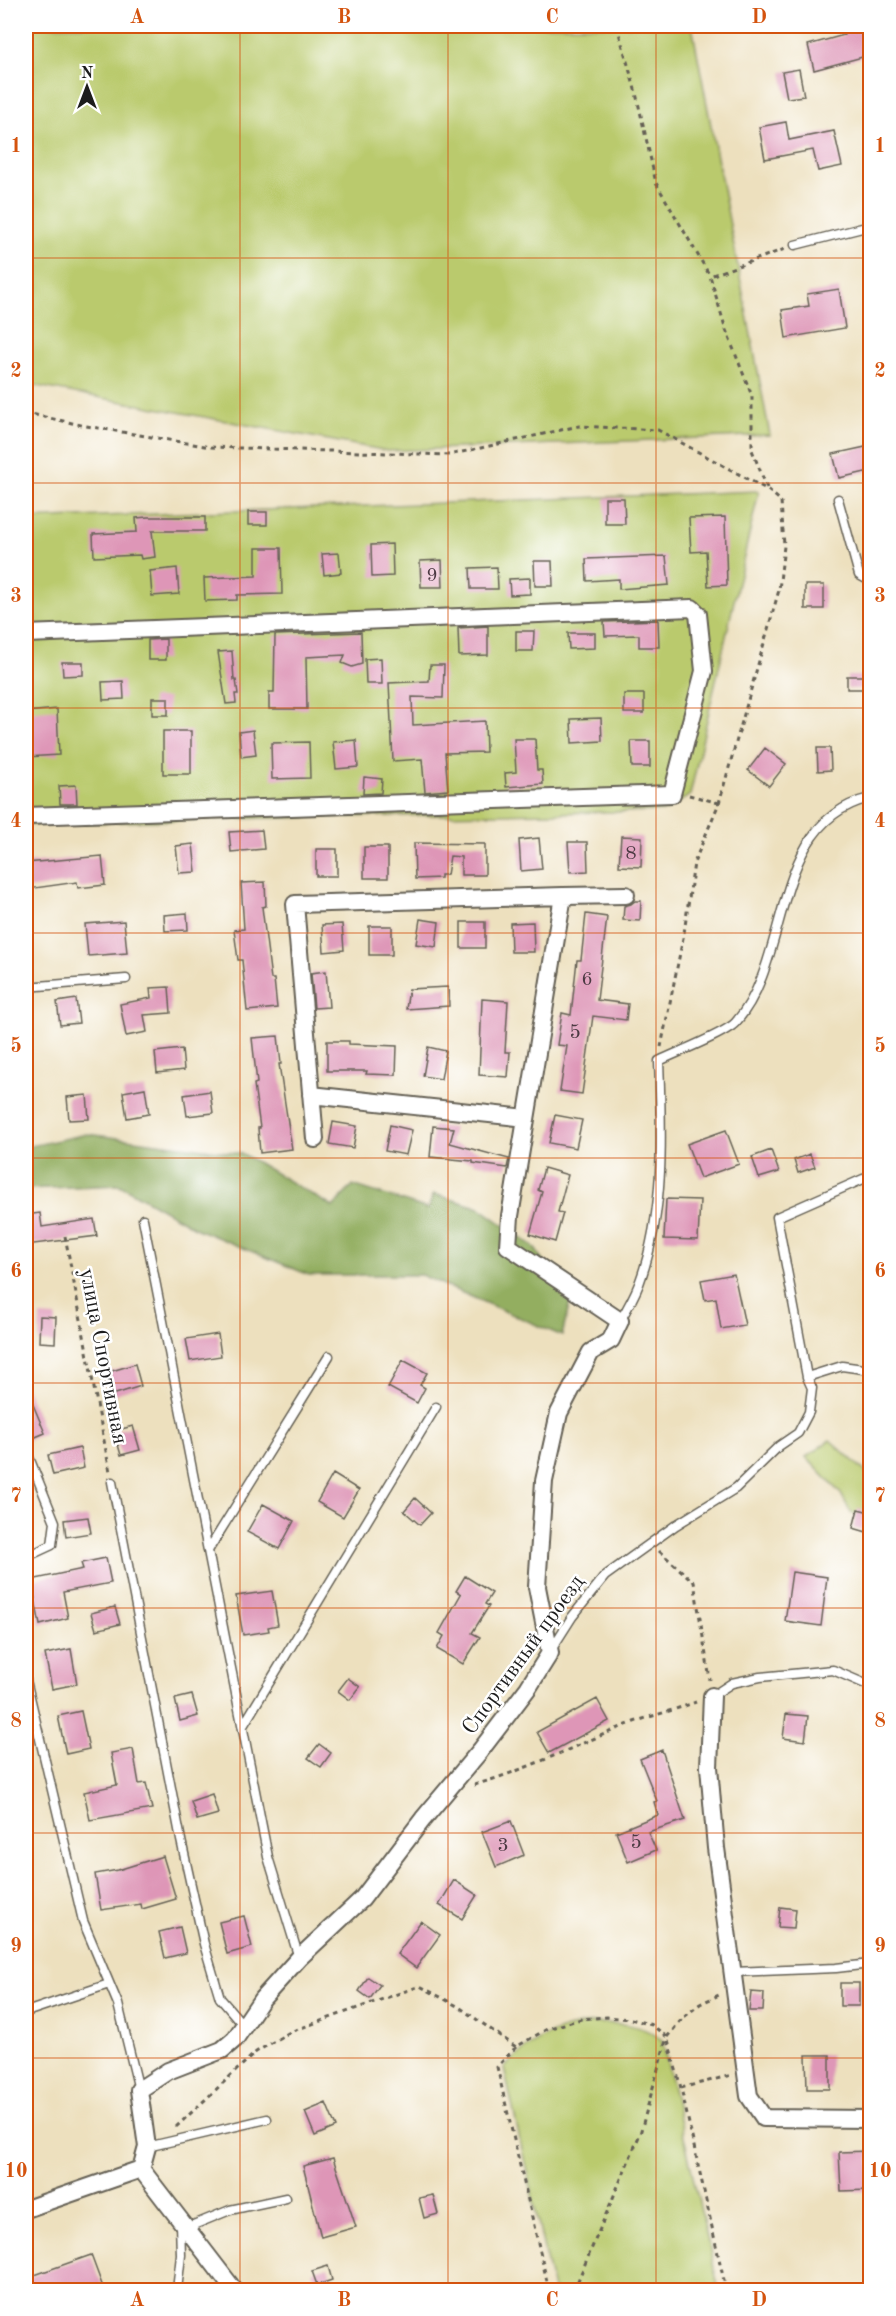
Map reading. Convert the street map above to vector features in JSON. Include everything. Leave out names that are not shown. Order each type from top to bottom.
[{"type":"street","points":[[26,634],[692,609],[698,614],[704,671],[672,794],[26,816]]},
{"type":"street","points":[[315,1139],[295,904],[626,895]]},
{"type":"street","points":[[550,1653],[537,1587],[544,1480],[559,1413],[591,1352],[611,1340],[620,1321],[508,1246],[510,1216],[563,896]]},
{"type":"street","points":[[311,1095],[526,1118]]},
{"type":"street","name":"Спортивный проезд","points":[[139,2090],[168,2071],[222,2050],[235,2039],[262,1999],[299,1958],[362,1899],[480,1751],[528,1688],[550,1653]]},
{"type":"street","points":[[712,1696],[709,1767],[718,1858],[749,2096],[764,2118],[870,2119]]},
{"type":"street","points":[[26,2209],[141,2169],[153,2145],[139,2090]]},
{"type":"street","points":[[141,2169],[234,2290]]},
{"type":"lane","points":[[795,245],[870,226]]},
{"type":"lane","points":[[838,499],[859,575],[870,581]]},
{"type":"lane","points":[[620,1321],[642,1275],[660,1180],[662,1145],[659,1061],[735,1024],[755,996],[799,860],[813,834],[834,814],[852,802],[870,798]]},
{"type":"lane","points":[[26,987],[126,980]]},
{"type":"lane","name":"Спортивный проезд","points":[[550,1653],[572,1617],[605,1576],[736,1488],[779,1446],[798,1433],[808,1412],[812,1388],[807,1377],[777,1217],[870,1176]]},
{"type":"lane","points":[[142,1219],[268,1857],[299,1958]]},
{"type":"lane","points":[[209,1549],[329,1356]]},
{"type":"lane","points":[[807,1377],[842,1366],[870,1370]]},
{"type":"lane","points":[[243,1726],[436,1407]]},
{"type":"lane","points":[[26,1450],[54,1522],[52,1545],[26,1557]]},
{"type":"lane","points":[[112,1482],[181,1840],[204,1944],[220,1998],[244,2026]]},
{"type":"lane","points":[[712,1696],[732,1683],[760,1677],[833,1670],[870,1686]]},
{"type":"lane","points":[[26,1681],[83,1921],[118,2004],[139,2090]]},
{"type":"lane","points":[[733,1972],[836,1968],[870,1964]]},
{"type":"lane","points":[[26,2012],[109,1984]]},
{"type":"lane","points":[[153,2145],[267,2119]]},
{"type":"lane","points":[[177,2290],[183,2224],[230,2210],[286,2198]]},
{"type":"path","points":[[616,26],[636,93],[656,183],[710,276],[726,330],[752,396],[752,450],[768,490]]},
{"type":"path","points":[[710,276],[795,245]]},
{"type":"path","points":[[26,411],[86,426],[210,447],[449,455],[579,426],[658,430],[768,490],[781,501],[784,546],[779,590],[719,803],[694,863],[684,933],[659,1061]]},
{"type":"path","points":[[672,794],[690,795],[719,803]]},
{"type":"path","name":"улица Спортивная","points":[[65,1236],[112,1482]]},
{"type":"path","points":[[444,1794],[499,1778],[635,1722],[712,1696],[694,1581],[650,1544]]},
{"type":"path","points":[[153,2145],[256,2052],[290,2032],[420,1986],[459,2007],[516,2047]]},
{"type":"path","points":[[574,2290],[640,2134],[667,2037],[683,2018],[700,2004],[718,1995],[736,1993]]},
{"type":"path","points":[[549,2290],[497,2067],[516,2047],[546,2030],[581,2019],[607,2017],[642,2021],[652,2025],[667,2037],[681,2088],[726,2290]]},
{"type":"path","points":[[681,2088],[746,2073]]},
{"type":"green space","points":[[26,26],[692,26],[770,435],[388,451],[26,384]]},
{"type":"green space","points":[[759,491],[690,795],[666,811],[214,819],[26,825],[26,519]]},
{"type":"green space","points":[[87,1134],[243,1154],[333,1207],[353,1185],[428,1209],[434,1194],[480,1208],[534,1247],[570,1302],[562,1336],[421,1275],[309,1275],[197,1229],[120,1185],[26,1189],[26,1147]]},
{"type":"green space","points":[[830,1440],[870,1476],[870,1519],[851,1513],[841,1494],[806,1457]]},
{"type":"green space","points":[[594,2023],[638,2027],[662,2040],[719,2290],[553,2290],[504,2068],[524,2050],[544,2037],[567,2028]]},
{"type":"building","points":[[842,26],[863,26],[870,55],[814,70],[808,45],[844,35]]},
{"type":"building","points":[[799,69],[804,96],[787,98],[782,72]]},
{"type":"building","points":[[786,122],[789,140],[834,131],[842,166],[818,171],[813,150],[765,159],[759,127]]},
{"type":"building","points":[[839,289],[845,328],[786,338],[782,310],[809,306],[807,294]]},
{"type":"building","points":[[870,446],[870,471],[839,478],[833,454]]},
{"type":"building","points":[[605,498],[624,498],[625,524],[605,524]]},
{"type":"building","points":[[248,512],[267,512],[267,525],[248,525]]},
{"type":"building","points":[[205,517],[205,531],[152,531],[155,557],[141,559],[140,555],[94,557],[93,534],[137,532],[136,518]]},
{"type":"building","points":[[725,517],[727,585],[708,586],[706,551],[691,552],[689,518]]},
{"type":"building","points":[[392,544],[393,576],[372,577],[371,545]]},
{"type":"building","points":[[256,548],[281,548],[282,594],[237,595],[237,600],[205,601],[204,578],[256,576]]},
{"type":"building","points":[[339,553],[341,573],[324,575],[322,554]]},
{"type":"building","points":[[666,556],[669,585],[619,589],[619,579],[587,581],[586,559]]},
{"type":"building","points":[[442,560],[443,587],[421,587],[420,561]]},
{"type":"building","points":[[534,561],[552,561],[553,586],[535,586]]},
{"type":"building","points":[[497,567],[498,589],[471,589],[470,568]]},
{"type":"building","points":[[177,568],[179,594],[152,596],[150,571]]},
{"type":"building","points":[[530,578],[530,594],[510,595],[509,579]]},
{"type":"building","points":[[805,585],[824,585],[824,609],[805,609]]},
{"type":"building","points":[[658,620],[659,647],[639,647],[639,635],[605,636],[604,622]]},
{"type":"building","points":[[488,626],[488,655],[459,656],[458,628]]},
{"type":"building","points":[[516,631],[534,631],[533,651],[516,651]]},
{"type":"building","points":[[361,632],[362,664],[352,667],[342,663],[345,655],[306,657],[307,709],[269,709],[269,692],[274,692],[275,635]]},
{"type":"building","points":[[568,633],[595,633],[595,648],[569,649]]},
{"type":"building","points":[[166,639],[166,660],[148,660],[148,640]]},
{"type":"building","points":[[232,651],[234,680],[236,680],[238,694],[235,694],[236,703],[226,704],[218,652]]},
{"type":"building","points":[[381,658],[382,684],[366,684],[365,659]]},
{"type":"building","points":[[62,662],[83,662],[83,675],[63,676]]},
{"type":"building","points":[[430,665],[444,665],[443,698],[412,697],[413,725],[485,721],[486,752],[445,753],[448,790],[425,792],[422,759],[393,761],[389,683],[429,681]]},
{"type":"building","points":[[847,676],[866,676],[867,689],[847,689]]},
{"type":"building","points":[[123,681],[124,699],[103,700],[102,682]]},
{"type":"building","points":[[624,694],[644,694],[644,713],[624,713]]},
{"type":"building","points":[[152,698],[168,698],[168,715],[152,715]]},
{"type":"building","points":[[57,709],[59,755],[26,757],[26,712]]},
{"type":"building","points":[[601,718],[602,741],[572,743],[571,719]]},
{"type":"building","points":[[253,730],[256,755],[241,757],[239,732]]},
{"type":"building","points":[[163,731],[191,731],[191,774],[163,774]]},
{"type":"building","points":[[514,739],[535,739],[537,770],[542,770],[543,784],[506,787],[505,773],[516,772]]},
{"type":"building","points":[[356,740],[358,767],[336,769],[333,742]]},
{"type":"building","points":[[631,741],[650,741],[650,767],[632,767]]},
{"type":"building","points":[[309,742],[310,778],[272,779],[271,743]]},
{"type":"building","points":[[765,748],[786,764],[769,786],[748,770]]},
{"type":"building","points":[[817,748],[830,748],[831,770],[818,771]]},
{"type":"building","points":[[364,777],[382,779],[381,793],[363,794]]},
{"type":"building","points":[[76,785],[77,804],[60,804],[59,786]]},
{"type":"building","points":[[262,830],[264,849],[231,852],[229,832]]},
{"type":"building","points":[[621,836],[642,837],[641,867],[619,866]]},
{"type":"building","points":[[539,838],[542,869],[521,871],[519,840]]},
{"type":"building","points":[[568,842],[587,842],[588,871],[570,872]]},
{"type":"building","points":[[414,843],[485,844],[485,875],[461,875],[461,857],[450,856],[447,875],[441,875],[441,878],[415,879]]},
{"type":"building","points":[[193,844],[196,872],[179,873],[176,846]]},
{"type":"building","points":[[364,847],[388,847],[388,878],[364,878]]},
{"type":"building","points":[[316,849],[337,849],[337,876],[316,876]]},
{"type":"building","points":[[102,856],[105,885],[78,888],[77,882],[28,889],[26,863]]},
{"type":"building","points":[[265,882],[266,906],[262,907],[277,1008],[247,1011],[242,960],[238,960],[234,930],[244,929],[241,883]]},
{"type":"building","points":[[641,901],[640,921],[623,920],[624,906]]},
{"type":"building","points":[[187,913],[188,930],[165,931],[164,915]]},
{"type":"building","points":[[586,914],[607,917],[597,1000],[628,1004],[626,1020],[593,1016],[582,1094],[560,1091],[567,1046],[557,1045],[562,1013],[571,1015],[577,960],[581,960]]},
{"type":"building","points":[[420,919],[439,922],[436,947],[416,944]]},
{"type":"building","points":[[124,921],[127,953],[88,956],[85,924]]},
{"type":"building","points":[[461,922],[485,922],[485,948],[461,948]]},
{"type":"building","points":[[533,922],[534,952],[511,952],[510,923]]},
{"type":"building","points":[[342,924],[344,950],[324,952],[322,925]]},
{"type":"building","points":[[369,926],[392,926],[392,955],[369,955]]},
{"type":"building","points":[[326,971],[329,1007],[314,1008],[311,973]]},
{"type":"building","points":[[169,987],[171,1013],[144,1015],[147,1032],[126,1036],[120,1004],[151,998],[150,988]]},
{"type":"building","points":[[448,987],[449,1006],[406,1009],[409,989]]},
{"type":"building","points":[[76,999],[79,1023],[60,1025],[57,1002]]},
{"type":"building","points":[[482,999],[508,1001],[505,1052],[510,1052],[508,1077],[479,1075]]},
{"type":"building","points":[[278,1036],[281,1064],[279,1064],[292,1149],[260,1153],[258,1128],[260,1128],[254,1084],[257,1083],[252,1038]]},
{"type":"building","points":[[327,1041],[397,1046],[396,1075],[366,1074],[367,1071],[327,1071]]},
{"type":"building","points":[[428,1047],[446,1051],[441,1079],[423,1076]]},
{"type":"building","points":[[182,1049],[184,1070],[157,1073],[155,1052]]},
{"type":"building","points":[[145,1088],[149,1114],[127,1118],[123,1092]]},
{"type":"building","points":[[210,1091],[213,1113],[187,1116],[184,1095]]},
{"type":"building","points":[[87,1095],[89,1119],[69,1120],[67,1097]]},
{"type":"building","points":[[555,1115],[582,1120],[576,1148],[549,1143]]},
{"type":"building","points":[[333,1122],[357,1126],[353,1148],[329,1144]]},
{"type":"building","points":[[390,1125],[412,1130],[406,1155],[385,1151]]},
{"type":"building","points":[[433,1126],[454,1128],[450,1143],[509,1159],[507,1168],[473,1163],[473,1161],[430,1157]]},
{"type":"building","points":[[726,1130],[739,1164],[700,1178],[687,1144]]},
{"type":"building","points":[[771,1150],[779,1172],[759,1178],[752,1157]]},
{"type":"building","points":[[810,1154],[815,1167],[798,1173],[794,1160]]},
{"type":"building","points":[[544,1168],[568,1175],[558,1212],[563,1213],[555,1242],[530,1234],[542,1192],[538,1190]]},
{"type":"building","points":[[666,1199],[700,1200],[698,1240],[664,1239]]},
{"type":"building","points":[[40,1213],[42,1227],[94,1219],[97,1236],[26,1245],[26,1215]]},
{"type":"building","points":[[734,1274],[745,1325],[721,1329],[716,1298],[705,1300],[701,1280]]},
{"type":"building","points":[[40,1316],[56,1317],[55,1343],[39,1342]]},
{"type":"building","points":[[218,1334],[221,1356],[190,1361],[186,1339]]},
{"type":"building","points":[[403,1360],[427,1373],[420,1385],[425,1388],[417,1403],[388,1387]]},
{"type":"building","points":[[135,1364],[141,1386],[109,1396],[102,1374]]},
{"type":"building","points":[[26,1388],[45,1433],[26,1441]]},
{"type":"building","points":[[133,1426],[140,1450],[121,1455],[114,1431]]},
{"type":"building","points":[[80,1448],[84,1468],[53,1475],[48,1455]]},
{"type":"building","points":[[333,1474],[359,1490],[343,1517],[317,1502]]},
{"type":"building","points":[[415,1498],[431,1513],[420,1525],[404,1511]]},
{"type":"building","points":[[263,1504],[294,1521],[279,1549],[247,1532]]},
{"type":"building","points":[[858,1509],[870,1512],[870,1533],[853,1528]]},
{"type":"building","points":[[88,1517],[91,1533],[66,1537],[64,1520]]},
{"type":"building","points":[[106,1558],[111,1583],[63,1592],[68,1618],[40,1625],[31,1580],[83,1569],[81,1563]]},
{"type":"building","points":[[792,1572],[827,1577],[821,1626],[785,1621]]},
{"type":"building","points":[[465,1576],[492,1593],[485,1604],[489,1606],[472,1633],[480,1637],[463,1664],[437,1649],[444,1636],[439,1633],[461,1594],[456,1591]]},
{"type":"building","points":[[272,1591],[278,1625],[268,1627],[269,1631],[243,1635],[236,1596]]},
{"type":"building","points":[[115,1607],[120,1624],[96,1630],[91,1613]]},
{"type":"building","points":[[71,1649],[77,1684],[52,1689],[45,1654]]},
{"type":"building","points":[[348,1678],[360,1687],[350,1700],[338,1691]]},
{"type":"building","points":[[192,1695],[198,1716],[180,1721],[175,1699]]},
{"type":"building","points":[[597,1699],[609,1721],[549,1753],[537,1732]]},
{"type":"building","points":[[81,1711],[89,1749],[66,1754],[58,1716]]},
{"type":"building","points":[[786,1714],[808,1716],[805,1741],[783,1738]]},
{"type":"building","points":[[319,1744],[331,1753],[321,1767],[308,1758]]},
{"type":"building","points":[[133,1749],[139,1784],[146,1783],[152,1809],[90,1820],[84,1792],[117,1785],[111,1753]]},
{"type":"building","points":[[662,1750],[685,1820],[648,1832],[656,1850],[628,1862],[616,1832],[658,1815],[654,1802],[657,1801],[640,1759]]},
{"type":"building","points":[[212,1794],[218,1814],[197,1820],[191,1801]]},
{"type":"building","points":[[511,1821],[524,1855],[496,1867],[482,1832]]},
{"type":"building","points":[[163,1856],[176,1899],[142,1909],[141,1904],[101,1910],[95,1874],[118,1870]]},
{"type":"building","points":[[454,1880],[477,1895],[462,1919],[439,1905]]},
{"type":"building","points":[[780,1907],[796,1909],[794,1928],[778,1927]]},
{"type":"building","points":[[244,1916],[252,1947],[227,1954],[219,1922]]},
{"type":"building","points":[[421,1921],[440,1935],[416,1968],[397,1954]]},
{"type":"building","points":[[180,1927],[186,1953],[165,1958],[159,1932]]},
{"type":"building","points":[[368,1977],[380,1985],[370,1999],[359,1991]]},
{"type":"building","points":[[840,1983],[859,1983],[859,2006],[840,2006]]},
{"type":"building","points":[[751,1992],[764,1993],[763,2011],[749,2011]]},
{"type":"building","points":[[806,2055],[830,2055],[830,2089],[807,2089]]},
{"type":"building","points":[[326,2103],[336,2127],[315,2136],[305,2112]]},
{"type":"building","points":[[870,2151],[870,2190],[841,2191],[839,2152]]},
{"type":"building","points":[[333,2158],[356,2227],[321,2237],[303,2166]]},
{"type":"building","points":[[433,2195],[438,2214],[424,2218],[419,2198]]},
{"type":"building","points":[[91,2255],[104,2290],[26,2290],[26,2278]]},
{"type":"building","points":[[328,2266],[332,2280],[317,2285],[312,2271]]}]
